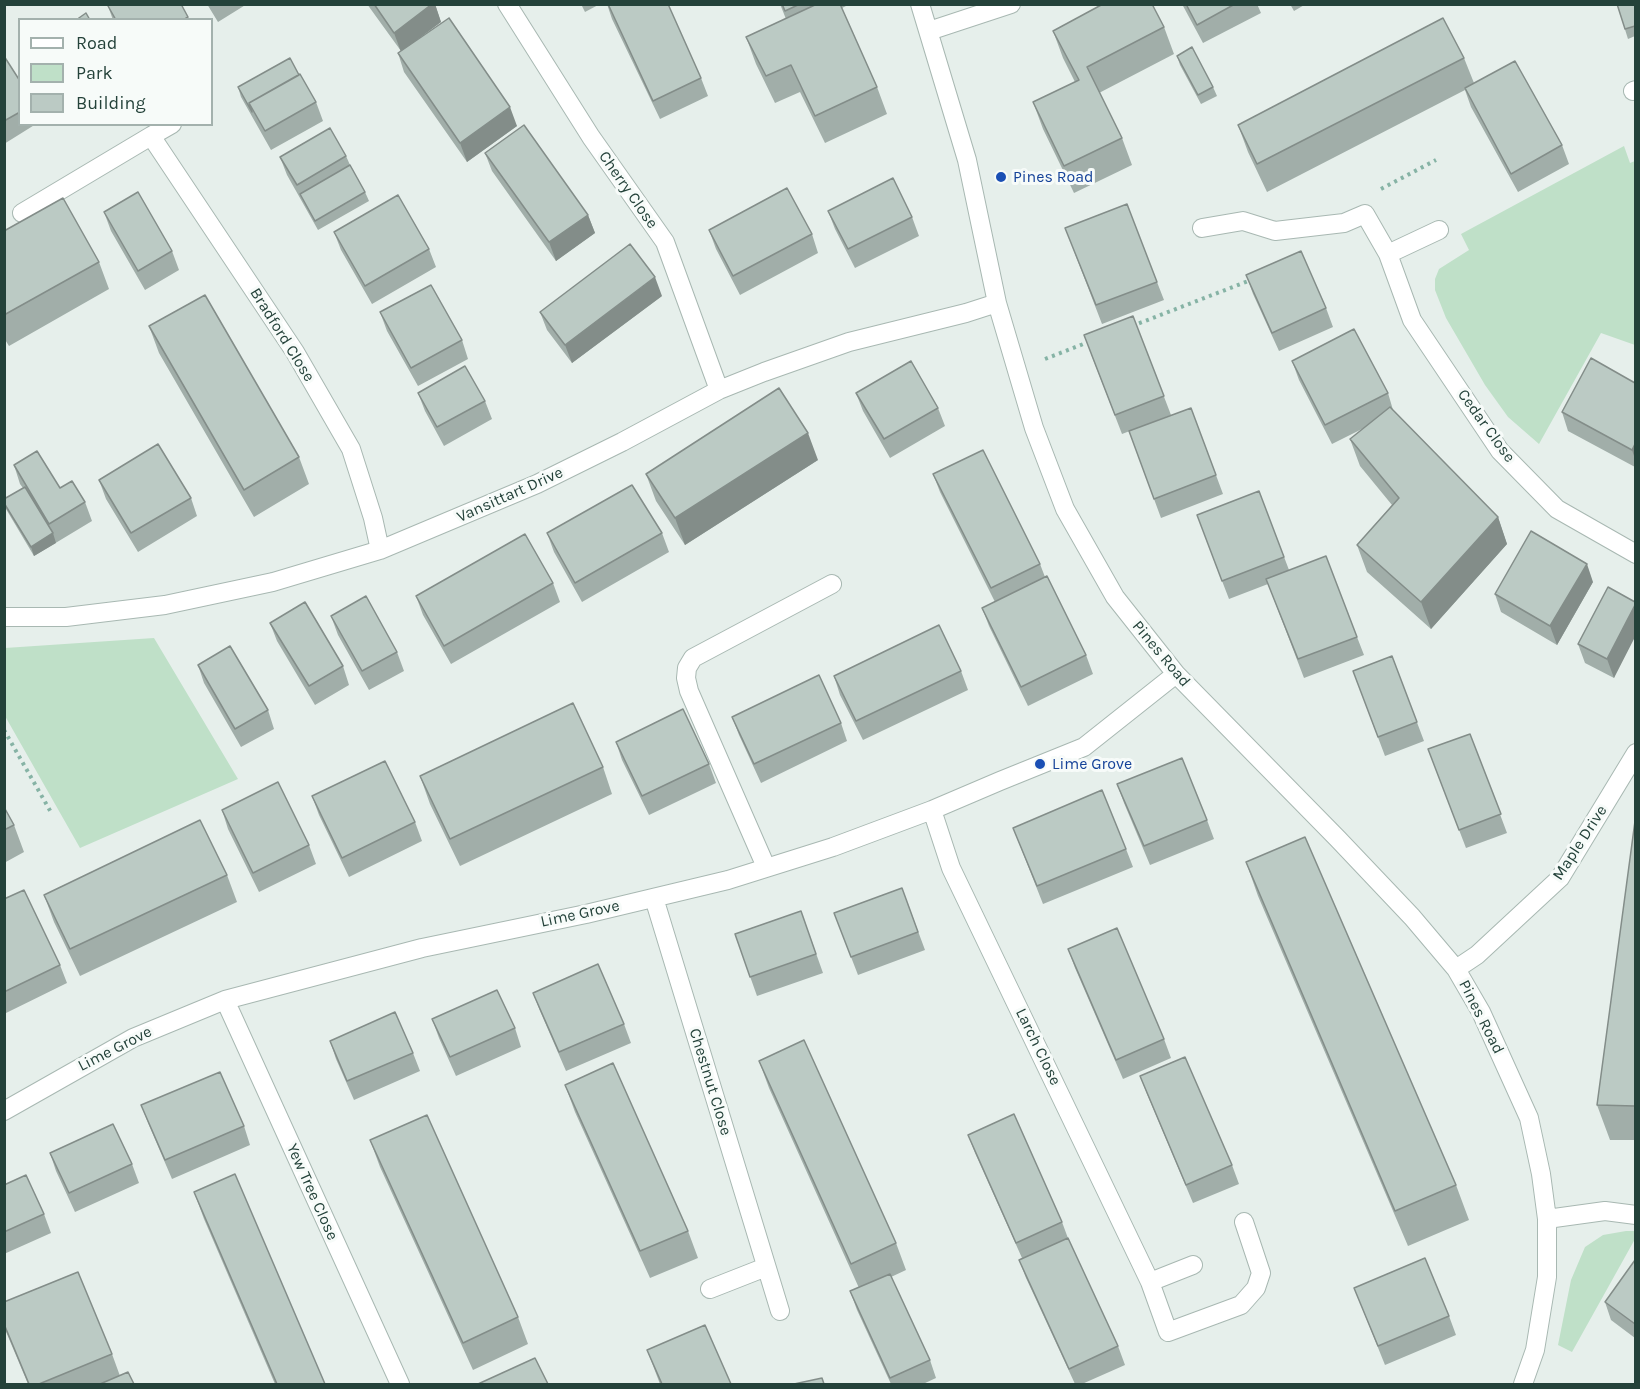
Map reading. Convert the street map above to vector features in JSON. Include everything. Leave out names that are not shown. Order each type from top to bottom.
[{"type":"street","name":"Cherry Close","points":[[507,4],[591,137],[664,242],[719,390]]},
{"type":"street","name":"Pines Road","points":[[920,4],[967,160],[996,303],[1034,428],[1065,509],[1115,597],[1176,674],[1338,839],[1412,917],[1456,969],[1481,1012],[1529,1118],[1541,1174],[1547,1219],[1547,1277],[1535,1350],[1523,1384]]},
{"type":"street","points":[[929,31],[1011,4]]},
{"type":"street","points":[[22,213],[168,126]]},
{"type":"street","name":"Bradford Close","points":[[151,136],[295,352],[351,449],[373,518],[380,550]]},
{"type":"street","points":[[1202,228],[1243,221],[1275,231],[1344,223],[1365,214]]},
{"type":"street","name":"Cedar Close","points":[[1365,214],[1388,254],[1412,320],[1500,451],[1557,509],[1635,554]]},
{"type":"street","points":[[1388,254],[1439,230]]},
{"type":"street","name":"Vansittart Drive","points":[[4,617],[66,617],[165,605],[273,582],[380,550],[537,484],[719,390],[849,342],[966,313],[996,303]]},
{"type":"street","points":[[766,867],[689,691],[686,678],[687,668],[693,658],[832,584]]},
{"type":"street","name":"Lime Grove","points":[[4,1111],[133,1038],[225,1000],[422,948],[586,915],[728,880],[833,847],[932,810],[1084,747],[1176,674]]},
{"type":"street","name":"Maple Drive","points":[[1456,969],[1477,955],[1560,878],[1635,753]]},
{"type":"street","name":"Larch Close","points":[[932,810],[951,868],[1150,1282],[1168,1332],[1241,1305],[1256,1288],[1261,1273],[1244,1221]]},
{"type":"street","name":"Chestnut Close","points":[[654,898],[780,1311]]},
{"type":"street","name":"Yew Tree Close","points":[[225,1000],[400,1384]]},
{"type":"street","points":[[1547,1219],[1605,1211],[1635,1215]]},
{"type":"street","points":[[1150,1282],[1194,1265]]},
{"type":"street","points":[[710,1289],[766,1267]]},
{"type":"path","points":[[1365,214],[1375,192],[1436,160]]},
{"type":"path","points":[[1126,328],[1255,279]]},
{"type":"path","points":[[1016,368],[1093,340]]},
{"type":"path","points":[[4,730],[52,814]]},
{"type":"green space","points":[[1624,146],[1630,163],[1635,161],[1635,345],[1601,333],[1539,444],[1508,417],[1485,385],[1446,318],[1435,290],[1435,279],[1439,269],[1469,250],[1461,234]]},
{"type":"green space","points":[[154,638],[238,779],[80,848],[5,716],[5,648]]},
{"type":"green space","points":[[1635,1231],[1635,1239],[1572,1352],[1558,1345],[1571,1280],[1585,1247],[1603,1235]]},
{"type":"building","points":[[110,4],[181,4],[188,17],[115,18],[108,6]]},
{"type":"building","points":[[374,4],[432,4],[394,33]]},
{"type":"building","points":[[608,4],[668,4],[701,78],[653,101]]},
{"type":"building","points":[[782,4],[800,4],[785,11]]},
{"type":"building","points":[[817,4],[840,4],[877,87],[815,116],[791,65],[766,76],[746,37]]},
{"type":"building","points":[[1103,4],[1152,4],[1164,27],[1087,67],[1122,138],[1064,166],[1033,102],[1079,80],[1053,31]]},
{"type":"building","points":[[1186,4],[1235,4],[1197,25]]},
{"type":"building","points":[[1617,4],[1635,4],[1635,26],[1625,29]]},
{"type":"building","points":[[86,13],[89,18],[79,18]]},
{"type":"building","points":[[449,18],[510,107],[460,143],[398,53]]},
{"type":"building","points":[[1443,18],[1464,58],[1257,164],[1238,125]]},
{"type":"building","points":[[1192,47],[1213,87],[1198,95],[1177,56]]},
{"type":"building","points":[[4,56],[18,78],[18,113],[4,121]]},
{"type":"building","points":[[290,58],[299,75],[249,103],[252,112],[238,87]]},
{"type":"building","points":[[1515,61],[1562,145],[1511,174],[1465,88]]},
{"type":"building","points":[[300,74],[316,102],[265,131],[249,103]]},
{"type":"building","points":[[524,125],[588,215],[549,242],[485,153]]},
{"type":"building","points":[[330,128],[346,156],[297,185],[280,157]]},
{"type":"building","points":[[350,165],[365,192],[315,221],[300,194]]},
{"type":"building","points":[[893,178],[912,217],[848,249],[828,211]]},
{"type":"building","points":[[787,188],[812,234],[733,276],[709,230]]},
{"type":"building","points":[[138,192],[172,251],[138,271],[104,212]]},
{"type":"building","points":[[398,195],[429,249],[365,286],[334,232]]},
{"type":"building","points":[[63,198],[99,262],[4,315],[4,231]]},
{"type":"building","points":[[1127,204],[1157,282],[1096,305],[1065,228]]},
{"type":"building","points":[[630,244],[655,277],[565,345],[540,312]]},
{"type":"building","points":[[1301,251],[1326,308],[1272,333],[1246,275]]},
{"type":"building","points":[[431,285],[462,340],[411,368],[380,312]]},
{"type":"building","points":[[205,295],[299,457],[244,490],[149,326]]},
{"type":"building","points":[[1133,316],[1164,396],[1115,415],[1084,335]]},
{"type":"building","points":[[1354,329],[1388,393],[1325,425],[1292,361]]},
{"type":"building","points":[[1591,358],[1635,383],[1635,444],[1632,450],[1562,412]]},
{"type":"building","points":[[911,361],[938,408],[884,439],[856,393]]},
{"type":"building","points":[[465,366],[485,401],[437,427],[418,393]]},
{"type":"building","points":[[779,388],[808,433],[675,518],[646,474]]},
{"type":"building","points":[[1390,407],[1498,517],[1421,602],[1357,545],[1399,498],[1350,439]]},
{"type":"building","points":[[1191,408],[1216,475],[1154,499],[1129,431]]},
{"type":"building","points":[[158,444],[191,498],[131,533],[99,480]]},
{"type":"building","points":[[983,450],[1040,564],[991,588],[933,474]]},
{"type":"building","points":[[37,451],[60,488],[72,481],[85,502],[49,524],[14,465]]},
{"type":"building","points":[[632,485],[662,533],[575,583],[547,533]]},
{"type":"building","points":[[25,487],[53,533],[31,547],[4,503],[4,499]]},
{"type":"building","points":[[1259,491],[1284,557],[1222,581],[1197,515]]},
{"type":"building","points":[[1531,531],[1587,564],[1550,626],[1495,594]]},
{"type":"building","points":[[525,534],[553,583],[444,646],[416,596]]},
{"type":"building","points":[[1326,556],[1357,637],[1298,659],[1266,579]]},
{"type":"building","points":[[1047,576],[1086,655],[1021,687],[982,608]]},
{"type":"building","points":[[1608,587],[1635,602],[1635,605],[1607,659],[1578,644]]},
{"type":"building","points":[[366,596],[397,652],[362,671],[331,616]]},
{"type":"building","points":[[305,602],[343,666],[309,686],[270,623]]},
{"type":"building","points":[[939,625],[961,671],[856,721],[834,676]]},
{"type":"building","points":[[230,646],[268,710],[235,729],[198,665]]},
{"type":"building","points":[[1392,656],[1417,722],[1378,737],[1353,671]]},
{"type":"building","points":[[819,675],[841,723],[754,764],[732,717]]},
{"type":"building","points":[[573,703],[603,767],[450,839],[420,776]]},
{"type":"building","points":[[683,709],[709,764],[642,796],[616,742]]},
{"type":"building","points":[[1470,734],[1501,814],[1459,830],[1428,749]]},
{"type":"building","points":[[1182,758],[1207,820],[1144,846],[1117,784]]},
{"type":"building","points":[[385,761],[415,822],[342,858],[312,796]]},
{"type":"building","points":[[278,782],[309,845],[253,873],[222,810]]},
{"type":"building","points":[[1102,790],[1126,849],[1037,886],[1013,828]]},
{"type":"building","points":[[4,807],[14,825],[4,830]]},
{"type":"building","points":[[200,820],[227,875],[70,949],[44,895]]},
{"type":"building","points":[[1635,821],[1635,1106],[1597,1105]]},
{"type":"building","points":[[1305,837],[1456,1185],[1395,1211],[1246,862]]},
{"type":"building","points":[[902,888],[918,932],[851,957],[834,913]]},
{"type":"building","points":[[24,890],[60,965],[4,992],[4,899]]},
{"type":"building","points":[[801,911],[816,954],[750,977],[735,934]]},
{"type":"building","points":[[1117,928],[1164,1039],[1116,1060],[1068,949]]},
{"type":"building","points":[[598,964],[624,1024],[559,1052],[533,993]]},
{"type":"building","points":[[497,990],[515,1028],[450,1057],[432,1019]]},
{"type":"building","points":[[395,1012],[413,1053],[347,1081],[330,1041]]},
{"type":"building","points":[[804,1040],[896,1243],[851,1264],[759,1061]]},
{"type":"building","points":[[1185,1057],[1232,1165],[1186,1185],[1140,1076]]},
{"type":"building","points":[[613,1063],[688,1231],[640,1251],[565,1085]]},
{"type":"building","points":[[220,1072],[244,1126],[165,1160],[141,1105]]},
{"type":"building","points":[[1014,1114],[1062,1222],[1016,1243],[968,1135]]},
{"type":"building","points":[[427,1115],[518,1317],[463,1343],[370,1140]]},
{"type":"building","points":[[113,1124],[132,1164],[69,1193],[50,1153]]},
{"type":"building","points":[[235,1174],[325,1384],[277,1384],[194,1192]]},
{"type":"building","points":[[26,1175],[44,1214],[4,1232],[4,1185]]},
{"type":"building","points":[[1068,1238],[1118,1346],[1069,1369],[1019,1260]]},
{"type":"building","points":[[1425,1258],[1449,1316],[1378,1346],[1354,1288]]},
{"type":"building","points":[[1635,1260],[1635,1324],[1605,1302]]},
{"type":"building","points":[[78,1272],[112,1354],[39,1384],[29,1384],[4,1324],[4,1302]]},
{"type":"building","points":[[890,1274],[930,1360],[890,1378],[850,1291]]},
{"type":"building","points":[[705,1325],[731,1384],[662,1384],[647,1350]]},
{"type":"building","points":[[535,1358],[548,1384],[478,1384]]},
{"type":"building","points":[[128,1372],[134,1384],[100,1384]]},
{"type":"building","points":[[822,1378],[824,1384],[794,1384]]},
{"type":"place","name":"Pines Road","points":[[1001,177]]},
{"type":"place","name":"Lime Grove","points":[[1040,764]]}]
